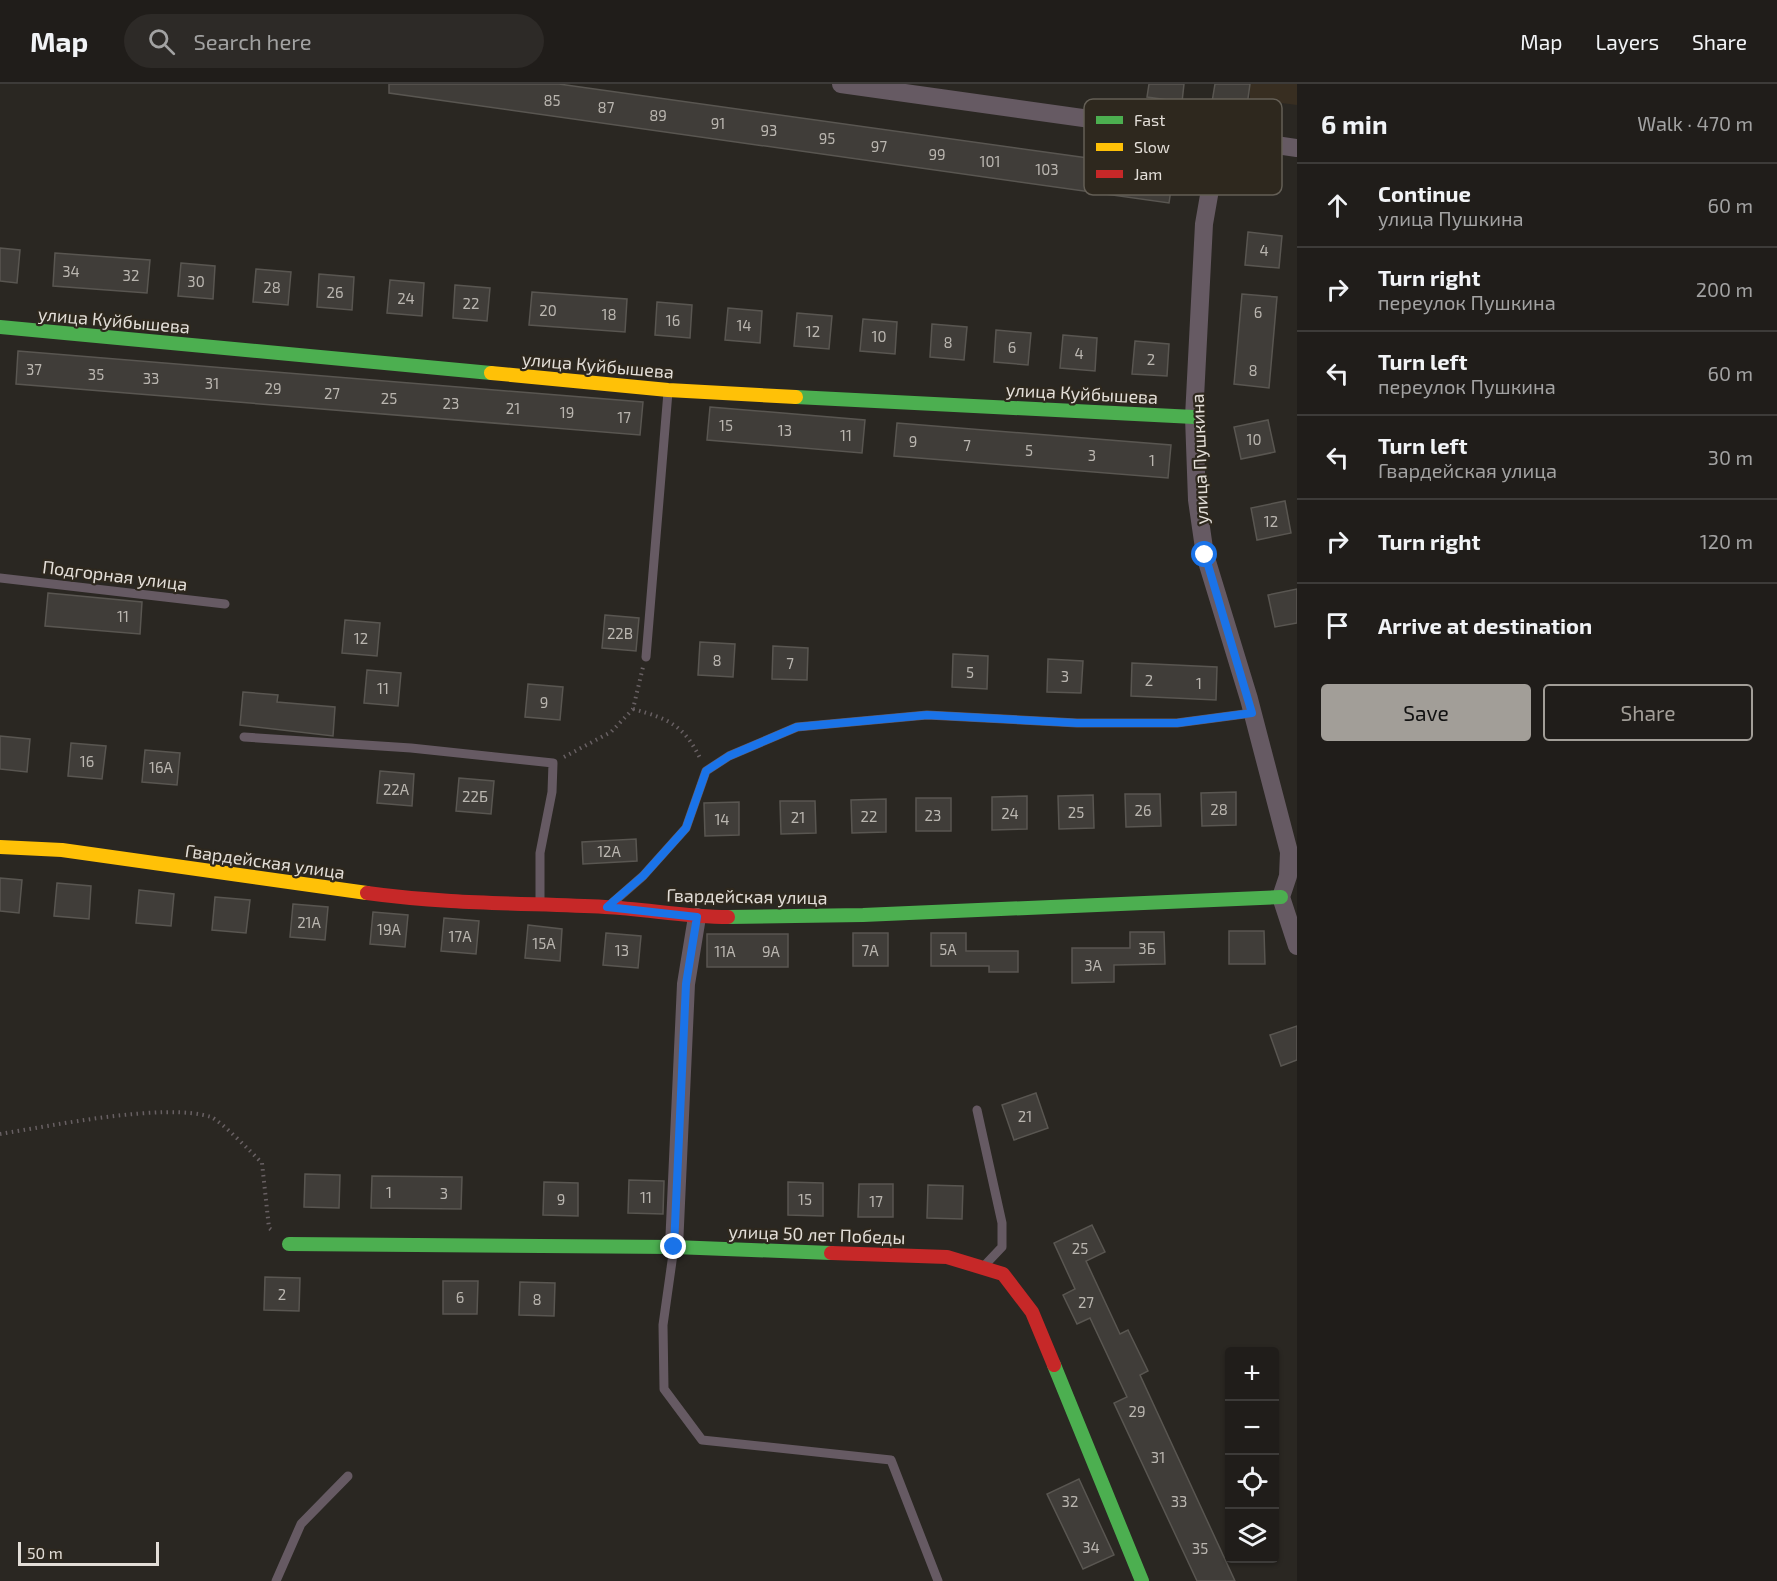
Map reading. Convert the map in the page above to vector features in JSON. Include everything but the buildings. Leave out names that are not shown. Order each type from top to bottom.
[{"type":"street","points":[[842,84],[1084,119]]},
{"type":"street","points":[[1282,146],[1297,148]]},
{"type":"street","name":"улица Пушкина","points":[[1209,195],[1204,224],[1194,417],[1197,500],[1205,555],[1252,713],[1289,852],[1288,876],[1281,897]]},
{"type":"street","name":"улица Куйбышева","points":[[0,327],[668,390],[1194,417]]},
{"type":"street","name":"Гвардейская улица","points":[[0,847],[62,850],[422,901],[607,907],[697,917],[863,915],[1189,899],[1281,897]]},
{"type":"street","points":[[1281,897],[1297,946]]},
{"type":"street","points":[[674,1247],[686,984],[697,917]]},
{"type":"street","name":"улица 50 лет Победы","points":[[289,1244],[674,1247],[947,1257],[1003,1274],[1032,1312],[1142,1581]]},
{"type":"lane","points":[[646,657],[668,390]]},
{"type":"lane","name":"Подгорная улица","points":[[0,578],[225,604]]},
{"type":"lane","points":[[607,907],[643,876],[686,828],[706,771],[729,756],[797,727],[927,715],[1077,723],[1177,723],[1252,713]]},
{"type":"lane","points":[[244,737],[422,749],[553,762],[552,792],[540,853],[540,906]]},
{"type":"lane","points":[[977,1110],[1002,1223],[1002,1247],[982,1267]]},
{"type":"lane","points":[[674,1247],[663,1325],[664,1389],[702,1440],[891,1460],[938,1581]]},
{"type":"lane","points":[[276,1581],[301,1524],[348,1476]]},
{"type":"path","points":[[553,762],[611,732],[633,709],[646,657]]},
{"type":"path","points":[[633,709],[668,719],[692,742],[706,771]]},
{"type":"path","points":[[0,1134],[79,1121],[172,1112],[212,1118],[262,1163],[269,1228],[289,1244]]},
{"type":"shaded area","points":[[1250,84],[1297,84],[1297,105],[1282,103],[1282,99],[1250,99]]},
{"type":"traffic: fast","points":[[0,327],[491,373]]},
{"type":"traffic: fast","points":[[796,397],[1194,417]]},
{"type":"traffic: fast","points":[[728,917],[863,915],[1281,897]]},
{"type":"traffic: fast","points":[[289,1244],[674,1247],[831,1253]]},
{"type":"traffic: fast","points":[[1054,1365],[1142,1581]]},
{"type":"traffic: slow","points":[[491,373],[668,390],[796,397]]},
{"type":"traffic: slow","points":[[0,847],[62,850],[367,893]]},
{"type":"traffic: jam","points":[[367,893],[486,903],[605,907],[728,917]]},
{"type":"traffic: jam","points":[[831,1253],[947,1257],[1003,1274],[1032,1312],[1054,1365]]},
{"type":"route","points":[[674,1247],[686,984],[697,917],[607,907],[643,876],[686,828],[706,771],[729,756],[797,727],[927,715],[1077,723],[1177,723],[1252,713],[1205,555]]}]
